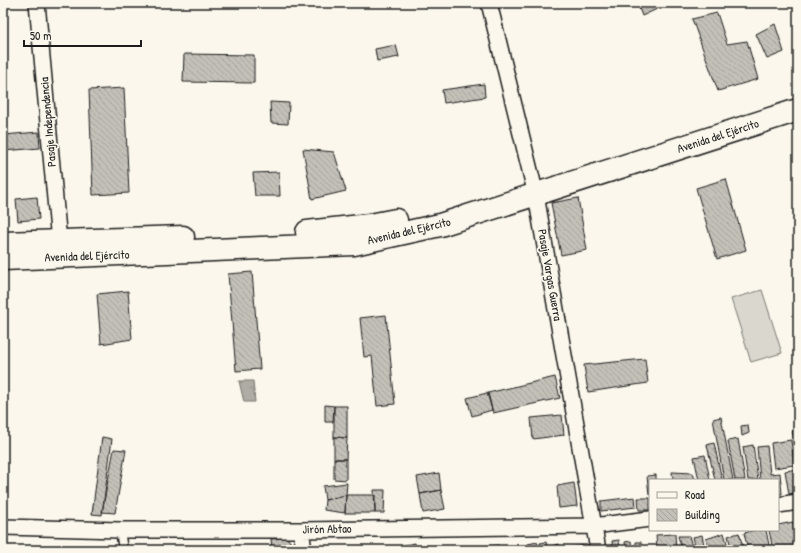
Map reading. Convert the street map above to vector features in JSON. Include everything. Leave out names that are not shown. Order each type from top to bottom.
[{"type":"main road","name":"Avenida del Ejército","points":[[10,251],[354,244],[440,225],[534,188],[798,96]]},
{"type":"main road","name":"Avenida del Ejército","points":[[10,251],[59,242],[318,232],[362,226],[455,207],[534,188],[798,110]]},
{"type":"street","name":"Pasaje Independencia","points":[[37,3],[59,242]]},
{"type":"street","name":"Pasaje Vargas Guerra","points":[[489,3],[534,188],[598,550]]},
{"type":"street","points":[[779,505],[798,502]]},
{"type":"street","name":"Jirón Abtao","points":[[3,527],[120,530],[301,530],[593,526],[649,520]]},
{"type":"street","points":[[301,530],[304,550]]},
{"type":"lane","points":[[120,530],[123,550]]},
{"type":"shaded area","points":[[762,290],[782,353],[751,362],[731,299]]},
{"type":"water","points":[[239,381],[253,381],[255,402],[244,402]]},
{"type":"building","points":[[637,3],[670,3],[642,16]]},
{"type":"building","points":[[717,13],[727,44],[747,41],[758,79],[718,91],[692,19]]},
{"type":"building","points":[[775,24],[784,52],[767,59],[756,34]]},
{"type":"building","points":[[396,45],[399,57],[377,61],[375,49]]},
{"type":"building","points":[[184,54],[254,55],[254,83],[183,82]]},
{"type":"building","points":[[484,84],[485,97],[444,103],[442,90]]},
{"type":"building","points":[[124,88],[129,193],[93,195],[89,90]]},
{"type":"building","points":[[270,102],[289,103],[288,124],[271,123]]},
{"type":"building","points":[[39,132],[40,148],[3,151],[3,135]]},
{"type":"building","points":[[303,149],[334,152],[346,191],[312,199]]},
{"type":"building","points":[[279,172],[280,196],[255,196],[253,173]]},
{"type":"building","points":[[726,179],[746,250],[717,259],[696,188]]},
{"type":"building","points":[[37,197],[39,219],[18,221],[16,199]]},
{"type":"building","points":[[578,198],[587,250],[561,255],[551,203]]},
{"type":"building","points":[[252,272],[260,369],[236,371],[228,274]]},
{"type":"building","points":[[128,291],[132,339],[101,344],[97,294]]},
{"type":"building","points":[[386,315],[395,404],[377,406],[372,356],[364,357],[360,318]]},
{"type":"building","points":[[645,359],[648,383],[588,392],[584,365]]},
{"type":"building","points":[[555,377],[560,398],[493,413],[488,393]]},
{"type":"building","points":[[487,393],[492,410],[472,416],[467,398]]},
{"type":"building","points":[[325,405],[334,406],[333,422],[325,422]]},
{"type":"building","points":[[334,406],[347,406],[347,438],[334,437]]},
{"type":"building","points":[[562,415],[564,435],[533,439],[531,418]]},
{"type":"building","points":[[721,417],[733,479],[724,479],[713,419]]},
{"type":"building","points":[[748,425],[749,433],[742,436],[741,426]]},
{"type":"building","points":[[798,429],[798,457],[792,431]]},
{"type":"building","points":[[102,437],[112,439],[102,515],[92,514]]},
{"type":"building","points":[[334,437],[347,438],[346,459],[334,459]]},
{"type":"building","points":[[738,439],[745,479],[735,479],[728,441]]},
{"type":"building","points":[[791,440],[794,465],[774,468],[771,443]]},
{"type":"building","points":[[714,443],[722,479],[715,479],[707,445]]},
{"type":"building","points":[[753,445],[758,479],[748,479],[743,447]]},
{"type":"building","points":[[767,446],[770,474],[780,473],[782,494],[779,494],[779,479],[760,479],[757,447]]},
{"type":"building","points":[[114,449],[126,450],[115,513],[102,512]]},
{"type":"building","points":[[705,455],[710,479],[699,479],[694,457]]},
{"type":"building","points":[[334,459],[346,459],[346,480],[334,479]]},
{"type":"building","points":[[798,469],[798,492],[789,494],[785,471]]},
{"type":"building","points":[[672,472],[693,473],[695,479],[673,479]]},
{"type":"building","points":[[439,473],[441,490],[420,494],[417,477]]},
{"type":"building","points":[[656,475],[656,479],[649,479],[649,495],[647,476]]},
{"type":"building","points":[[347,483],[346,495],[325,500],[323,486]]},
{"type":"building","points":[[574,483],[577,506],[559,508],[557,486]]},
{"type":"building","points":[[374,490],[385,490],[384,513],[375,513]]},
{"type":"building","points":[[441,490],[445,509],[423,513],[420,494]]},
{"type":"building","points":[[346,495],[345,513],[324,510],[325,500]]},
{"type":"building","points":[[346,495],[375,495],[375,513],[345,513]]},
{"type":"building","points":[[635,497],[636,507],[601,511],[601,501]]},
{"type":"building","points":[[638,498],[649,498],[649,510],[639,510]]},
{"type":"building","points":[[793,522],[798,550],[773,550],[769,531],[779,531],[779,525]]},
{"type":"building","points":[[751,531],[766,531],[770,550],[748,550],[744,533]]},
{"type":"building","points":[[724,533],[729,550],[709,550],[706,539]]},
{"type":"building","points":[[739,533],[744,550],[732,550],[728,536]]},
{"type":"building","points":[[675,534],[676,550],[657,550],[656,535]]},
{"type":"building","points":[[702,535],[705,550],[696,550],[693,537]]},
{"type":"building","points":[[678,536],[689,536],[693,550],[682,550]]},
{"type":"building","points":[[287,538],[297,550],[272,550],[271,539]]},
{"type":"building","points":[[619,540],[620,550],[613,550],[612,541]]},
{"type":"building","points":[[631,541],[632,550],[626,550],[625,542]]},
{"type":"building","points":[[537,542],[539,550],[529,550],[528,544]]},
{"type":"building","points":[[546,542],[548,550],[542,550],[540,543]]},
{"type":"building","points":[[636,542],[641,542],[641,550],[636,550]]},
{"type":"building","points":[[415,543],[416,550],[401,550],[400,546]]},
{"type":"building","points":[[559,544],[560,550],[550,550],[550,547]]},
{"type":"building","points":[[498,545],[499,550],[486,550],[485,547]]},
{"type":"building","points":[[590,545],[591,550],[563,550],[562,548]]}]
